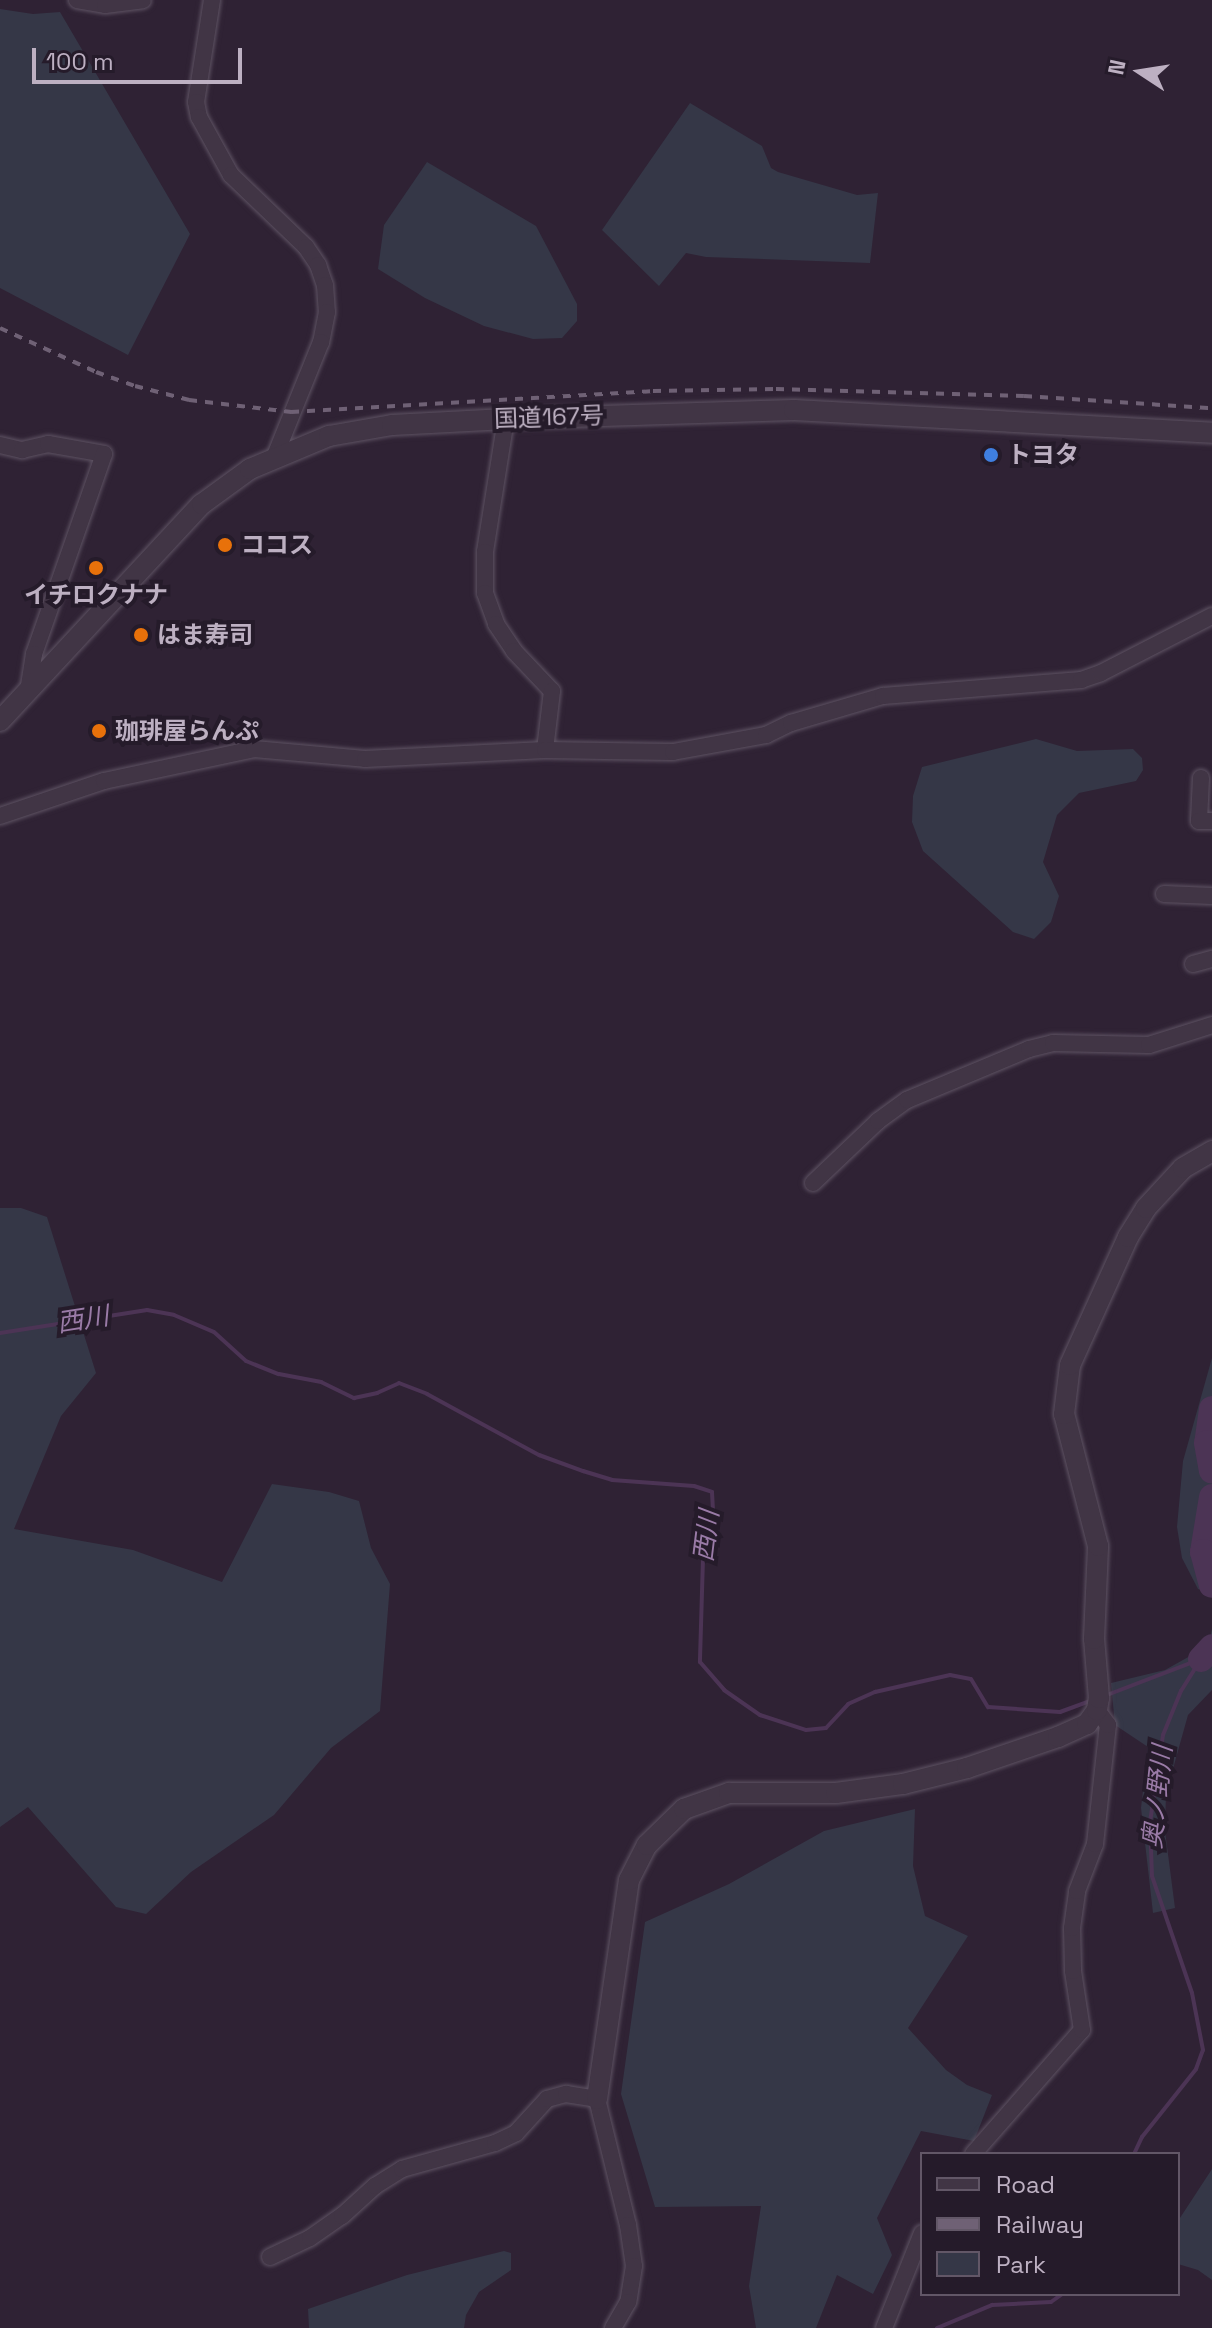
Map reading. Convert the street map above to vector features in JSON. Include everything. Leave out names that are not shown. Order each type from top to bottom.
[{"type":"street","points":[[77,0],[105,5],[143,0]]},
{"type":"street","points":[[212,0],[196,102],[199,117],[231,175],[306,247],[318,265],[325,285],[327,312],[321,342],[275,456]]},
{"type":"street","name":"国道167号","points":[[0,721],[202,504],[233,480],[275,456],[329,436],[358,430],[506,419],[794,410],[952,416],[1212,433]]},
{"type":"street","points":[[506,419],[485,552],[485,593],[496,624],[514,651],[552,691],[545,750]]},
{"type":"street","points":[[0,445],[22,450],[48,444],[104,454],[34,654],[28,691]]},
{"type":"street","points":[[0,816],[104,781],[238,750],[365,759],[545,750],[673,752],[766,735],[791,723],[883,696],[1081,680],[1101,673],[1212,616]]},
{"type":"street","points":[[1201,778],[1199,821],[1212,821]]},
{"type":"street","points":[[1164,894],[1212,896]]},
{"type":"street","points":[[1193,964],[1212,959]]},
{"type":"street","points":[[813,1183],[878,1121],[907,1100],[1029,1049],[1053,1043],[1149,1045],[1212,1025]]},
{"type":"street","points":[[975,2152],[1082,2030],[1073,1971],[1072,1928],[1077,1891],[1096,1829],[1108,1725],[1097,1710],[1094,1639],[1098,1546],[1064,1414],[1070,1365],[1134,1227],[1165,1184],[1183,1168],[1212,1151]]},
{"type":"street","points":[[613,2328],[628,2302],[634,2266],[628,2225],[597,2099],[629,1880],[647,1845],[684,1809],[729,1793],[836,1793],[903,1784],[967,1768],[1058,1737],[1087,1724],[1097,1710]]},
{"type":"street","points":[[270,2257],[310,2238],[342,2216],[375,2186],[402,2169],[495,2143],[516,2133],[547,2099],[566,2094],[597,2099]]},
{"type":"street","points":[[884,2328],[920,2238]]},
{"type":"green space","points":[[0,9],[33,14],[60,12],[190,234],[128,355],[0,288]]},
{"type":"green space","points":[[690,103],[762,146],[771,168],[778,172],[857,195],[878,193],[870,263],[706,257],[686,253],[659,286],[602,230]]},
{"type":"green space","points":[[427,162],[536,226],[577,304],[577,321],[562,338],[533,339],[484,326],[425,298],[378,269],[384,225]]},
{"type":"green space","points":[[1036,739],[1077,751],[1133,749],[1142,758],[1143,770],[1136,781],[1079,793],[1057,815],[1043,862],[1059,896],[1051,922],[1034,939],[1013,932],[923,851],[912,822],[913,796],[922,767]]},
{"type":"green space","points":[[0,1208],[21,1208],[47,1217],[96,1373],[61,1416],[14,1529],[133,1550],[222,1582],[272,1484],[329,1492],[359,1501],[371,1548],[390,1584],[380,1711],[331,1748],[274,1815],[191,1872],[146,1914],[116,1907],[28,1807],[0,1827]]},
{"type":"green space","points":[[1212,1358],[1212,1594],[1198,1589],[1182,1558],[1177,1527],[1183,1461]]},
{"type":"green space","points":[[1212,1629],[1212,1690],[1188,1715],[1166,1794],[1165,1831],[1175,1908],[1153,1913],[1141,1808],[1148,1747],[1115,1725],[1111,1683],[1165,1670],[1208,1646]]},
{"type":"green space","points":[[915,1809],[913,1866],[925,1916],[968,1936],[908,2028],[946,2070],[967,2085],[992,2095],[974,2141],[921,2131],[877,2218],[892,2255],[873,2294],[837,2275],[816,2328],[756,2328],[749,2286],[761,2206],[655,2207],[621,2094],[645,1922],[729,1884],[824,1831]]},
{"type":"green space","points":[[1212,2169],[1212,2280],[1198,2270],[1180,2265],[1180,2218]]},
{"type":"green space","points":[[504,2251],[511,2253],[511,2270],[479,2292],[466,2315],[464,2328],[309,2328],[308,2309],[407,2275]]},
{"type":"waterway","name":"西川","points":[[0,1333],[147,1310],[174,1315],[214,1332],[246,1361],[279,1374],[321,1382],[354,1398],[377,1393],[399,1383],[427,1394],[539,1455],[583,1471],[612,1480],[694,1486],[712,1492],[713,1512],[703,1558],[700,1662],[724,1690],[760,1715],[806,1730],[826,1728],[848,1704],[875,1692],[950,1675],[971,1679],[988,1707],[1060,1712],[1091,1701]]},
{"type":"waterway","name":"西川","points":[[1212,1409],[1207,1443],[1212,1471]]},
{"type":"waterway","name":"西川","points":[[1212,1497],[1203,1552],[1212,1585]]},
{"type":"waterway","name":"西川","points":[[1201,1659],[1212,1647]]},
{"type":"waterway","name":"西川","points":[[1107,1695],[1201,1659]]},
{"type":"waterway","name":"奥ノ野川","points":[[1135,2152],[1142,2137],[1196,2069],[1203,2050],[1192,1993],[1152,1876],[1150,1822],[1163,1735],[1181,1691],[1200,1661]]},
{"type":"waterway","name":"奥ノ野川","points":[[937,2328],[992,2305],[1051,2302],[1059,2296]]},
{"type":"railway","points":[[0,328],[96,372],[135,386],[189,400],[291,412],[653,391],[776,389],[1024,396],[1212,408]]},
{"type":"place","name":"トヨタ","points":[[991,455]]},
{"type":"place","name":"ココス","points":[[225,545]]},
{"type":"place","name":"イチロクナナ","points":[[96,568]]},
{"type":"place","name":"はま寿司","points":[[141,635]]},
{"type":"place","name":"珈琲屋らんぷ","points":[[99,731]]}]
